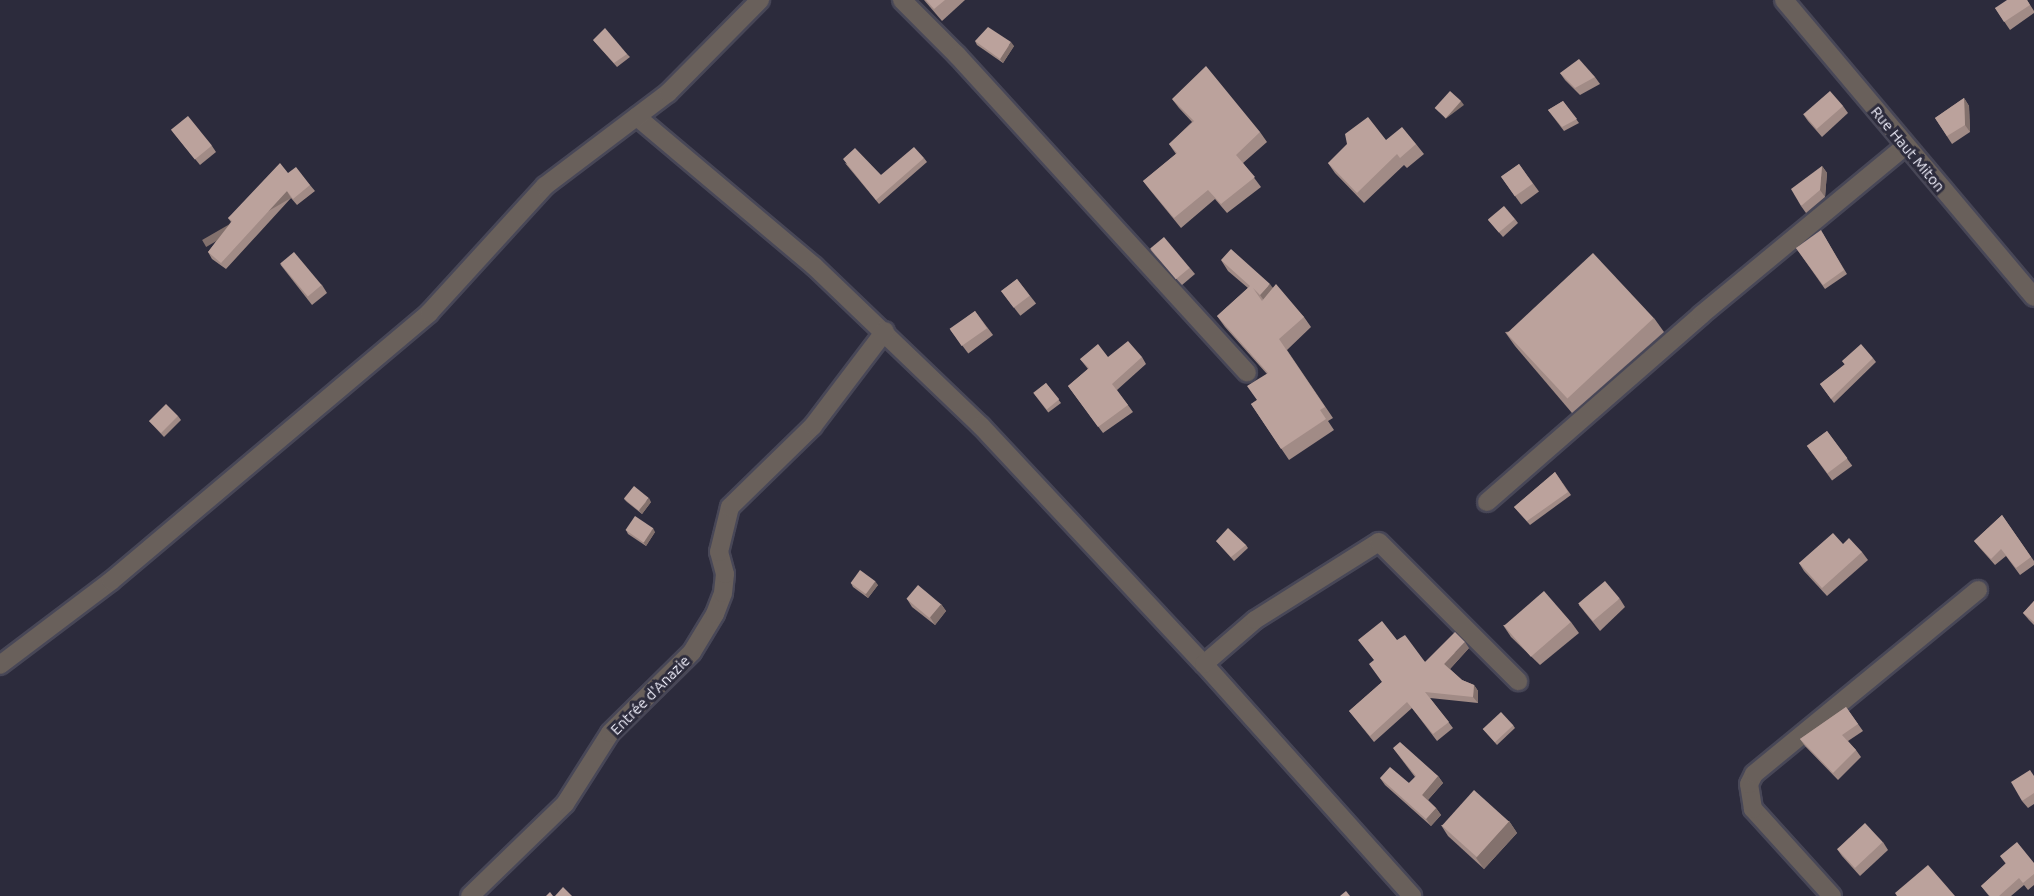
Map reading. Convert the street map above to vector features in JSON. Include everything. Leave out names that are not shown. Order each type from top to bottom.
[{"type":"street","points":[[0,664],[111,581],[429,313],[545,186],[668,93],[760,0]]},
{"type":"street","points":[[902,0],[957,55],[1247,374]]},
{"type":"street","name":"Rue Haut Miton","points":[[1784,0],[2034,297]]},
{"type":"street","points":[[637,117],[704,169],[885,331],[981,426],[1204,664],[1412,896]]},
{"type":"street","points":[[1487,502],[1701,315],[1905,146]]},
{"type":"street","name":"Entrée d'Anazie","points":[[470,896],[558,812],[610,733],[692,652],[716,614],[723,593],[725,574],[719,552],[730,507],[813,426],[885,331]]},
{"type":"street","points":[[1204,664],[1255,620],[1379,542],[1518,681]]},
{"type":"street","points":[[1832,896],[1753,809],[1749,784],[1754,774],[1978,590]]},
{"type":"building","points":[[926,0],[945,0],[934,9]]},
{"type":"building","points":[[2007,0],[2027,0],[2030,5],[2004,22],[1995,8]]},
{"type":"building","points":[[988,27],[1011,42],[1000,59],[975,41]]},
{"type":"building","points":[[605,28],[627,54],[614,63],[593,40]]},
{"type":"building","points":[[1579,59],[1595,77],[1575,88],[1560,73]]},
{"type":"building","points":[[1206,66],[1260,132],[1236,155],[1255,177],[1221,204],[1208,190],[1174,218],[1143,181],[1177,153],[1169,144],[1194,121],[1172,99]]},
{"type":"building","points":[[1450,91],[1461,101],[1446,118],[1435,108]]},
{"type":"building","points":[[1830,91],[1843,106],[1817,129],[1804,114]]},
{"type":"building","points":[[1964,98],[1965,125],[1947,136],[1935,118]]},
{"type":"building","points":[[1563,101],[1577,119],[1562,127],[1548,110]]},
{"type":"building","points":[[188,116],[212,146],[195,159],[171,130]]},
{"type":"building","points":[[1368,117],[1386,140],[1402,127],[1416,144],[1400,158],[1397,154],[1357,193],[1328,163],[1347,144],[1345,134]]},
{"type":"building","points":[[914,147],[924,158],[876,200],[843,159],[855,148],[881,175]]},
{"type":"building","points":[[280,163],[288,173],[296,167],[310,185],[293,199],[287,191],[221,263],[208,252],[232,221],[228,218]]},
{"type":"building","points":[[1519,164],[1533,184],[1515,196],[1501,177]]},
{"type":"building","points":[[1822,166],[1820,190],[1801,206],[1791,189]]},
{"type":"building","points":[[1504,206],[1515,219],[1499,233],[1488,219]]},
{"type":"building","points":[[1821,230],[1844,270],[1823,285],[1796,248]]},
{"type":"building","points":[[1164,237],[1190,268],[1176,279],[1150,249]]},
{"type":"building","points":[[1231,249],[1270,284],[1260,295],[1253,288],[1262,301],[1276,284],[1304,317],[1279,339],[1325,407],[1320,410],[1326,419],[1281,449],[1251,404],[1257,400],[1247,386],[1268,373],[1217,316],[1250,286],[1221,260]]},
{"type":"building","points":[[294,252],[322,285],[308,297],[280,264]]},
{"type":"building","points":[[1593,253],[1654,318],[1567,399],[1507,333]]},
{"type":"building","points":[[1017,279],[1030,296],[1014,308],[1001,291]]},
{"type":"building","points":[[975,311],[987,328],[962,346],[950,329]]},
{"type":"building","points":[[1128,341],[1142,357],[1112,384],[1128,405],[1098,427],[1068,386],[1089,368],[1080,359],[1098,344],[1108,357]]},
{"type":"building","points":[[1861,344],[1873,358],[1831,399],[1820,384],[1845,364],[1842,361]]},
{"type":"building","points":[[1046,383],[1059,399],[1047,409],[1034,393]]},
{"type":"building","points":[[166,404],[178,416],[161,433],[149,421]]},
{"type":"building","points":[[1827,431],[1847,458],[1827,473],[1807,446]]},
{"type":"building","points":[[1555,472],[1568,492],[1527,521],[1514,507]]},
{"type":"building","points":[[634,486],[649,498],[639,510],[624,498]]},
{"type":"building","points":[[2002,515],[2031,557],[2016,568],[2001,549],[1991,559],[1974,541]]},
{"type":"building","points":[[635,516],[653,528],[644,542],[625,530]]},
{"type":"building","points":[[1228,528],[1246,545],[1231,557],[1216,541]]},
{"type":"building","points":[[1833,533],[1843,544],[1849,538],[1862,552],[1822,588],[1799,563]]},
{"type":"building","points":[[860,570],[875,581],[866,594],[851,583]]},
{"type":"building","points":[[1605,581],[1620,599],[1593,621],[1578,603]]},
{"type":"building","points":[[918,585],[941,604],[929,618],[906,599]]},
{"type":"building","points":[[1544,591],[1571,622],[1531,657],[1504,626]]},
{"type":"building","points":[[2034,601],[2034,622],[2023,613]]},
{"type":"building","points":[[1382,621],[1397,640],[1405,635],[1425,662],[1455,632],[1465,642],[1444,664],[1462,680],[1474,685],[1473,697],[1425,692],[1449,722],[1433,734],[1407,702],[1370,736],[1349,711],[1382,682],[1369,664],[1374,660],[1358,640]]},
{"type":"building","points":[[1846,707],[1858,724],[1842,735],[1856,750],[1833,773],[1800,739]]},
{"type":"building","points":[[1501,712],[1513,725],[1495,742],[1483,729]]},
{"type":"building","points":[[1400,742],[1438,776],[1422,795],[1436,808],[1426,819],[1380,778],[1390,767],[1409,783],[1416,776],[1393,748]]},
{"type":"building","points":[[2030,770],[2034,776],[2034,793],[2022,801],[2011,782]]},
{"type":"building","points":[[1474,790],[1509,821],[1477,857],[1442,826]]},
{"type":"building","points":[[1865,823],[1883,842],[1855,868],[1837,849]]},
{"type":"building","points":[[2017,842],[2034,863],[2034,874],[2023,883],[2019,878],[1999,896],[1990,896],[1981,886],[2006,863],[2000,856]]},
{"type":"building","points":[[1928,865],[1955,896],[1897,896],[1895,893]]},
{"type":"building","points":[[563,887],[572,896],[555,896]]},
{"type":"building","points":[[1346,891],[1350,896],[1340,896]]}]
